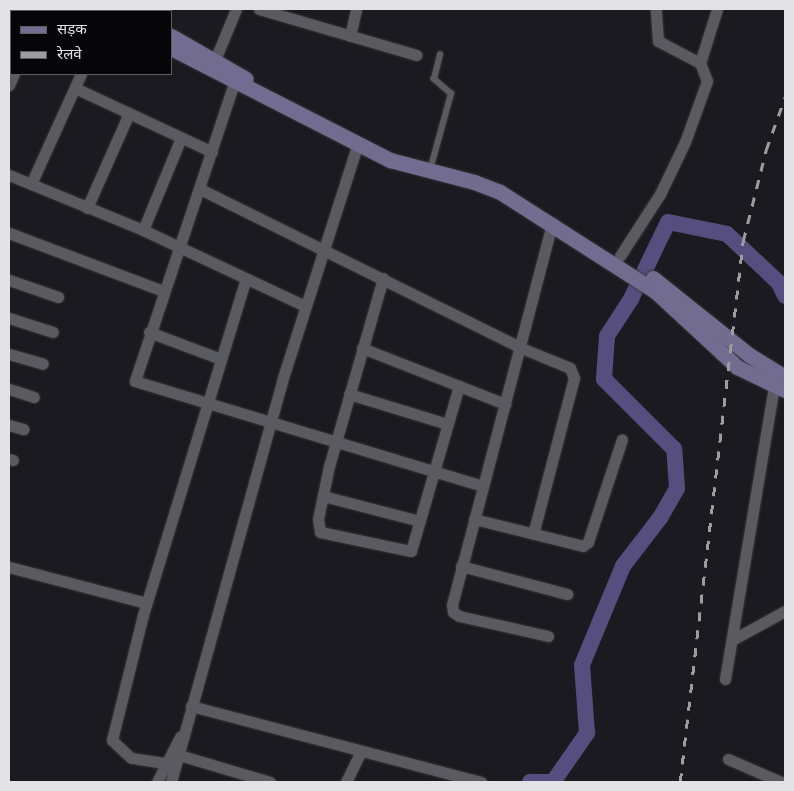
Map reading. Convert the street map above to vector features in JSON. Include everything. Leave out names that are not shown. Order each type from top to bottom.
[{"type":"street","points":[[213,66],[236,9]]},
{"type":"street","points":[[259,9],[416,55]]},
{"type":"street","points":[[350,36],[356,9]]},
{"type":"street","points":[[656,9],[658,41],[700,63]]},
{"type":"street","points":[[624,262],[685,142],[706,81],[700,63],[717,9]]},
{"type":"street","points":[[172,37],[234,83],[357,146],[410,167],[474,182],[624,262]]},
{"type":"street","points":[[172,48],[395,153],[492,180],[624,262],[659,288],[737,367],[782,384],[725,679]]},
{"type":"street","points":[[31,184],[81,75]]},
{"type":"street","points":[[234,83],[182,248],[148,332],[135,381],[270,424],[483,486]]},
{"type":"street","points":[[75,88],[212,152]]},
{"type":"street","points":[[87,208],[129,113]]},
{"type":"street","points":[[143,230],[181,138]]},
{"type":"street","points":[[171,782],[270,424],[305,306],[357,146]]},
{"type":"street","points":[[9,175],[143,230],[305,306]]},
{"type":"street","points":[[200,188],[519,347],[574,372],[533,534]]},
{"type":"street","points":[[548,636],[453,612],[461,566],[552,223]]},
{"type":"street","points":[[9,233],[163,291]]},
{"type":"street","points":[[164,763],[131,758],[112,740],[146,603],[246,278]]},
{"type":"street","points":[[383,278],[349,394],[323,496],[318,526],[325,535],[411,551],[459,386]]},
{"type":"street","points":[[9,280],[58,296]]},
{"type":"street","points":[[9,318],[53,332]]},
{"type":"street","points":[[148,332],[221,358]]},
{"type":"street","points":[[362,348],[505,404]]},
{"type":"street","points":[[9,354],[43,364]]},
{"type":"street","points":[[9,389],[34,397]]},
{"type":"street","points":[[349,394],[447,424]]},
{"type":"street","points":[[9,425],[23,429]]},
{"type":"street","points":[[474,519],[583,546],[588,542],[622,439]]},
{"type":"street","points":[[323,496],[420,521]]},
{"type":"street","points":[[461,566],[567,594]]},
{"type":"street","points":[[9,567],[146,603]]},
{"type":"street","points":[[732,640],[785,611]]},
{"type":"street","points":[[191,706],[481,782]]},
{"type":"street","points":[[157,782],[164,763],[186,727]]},
{"type":"street","points":[[346,782],[361,751]]},
{"type":"street","points":[[179,755],[270,782]]},
{"type":"street","points":[[728,759],[767,780],[781,782]]},
{"type":"lane","points":[[432,163],[451,101],[449,90],[434,79],[440,55]]},
{"type":"waterway","points":[[553,782],[587,733],[582,665],[623,566],[660,518],[677,488],[674,449],[604,379],[607,336],[631,299],[668,222],[727,234],[779,283],[785,296]]},
{"type":"waterway","points":[[530,782],[548,782]]},
{"type":"railway","points":[[680,782],[743,241],[766,150],[785,97]]}]
